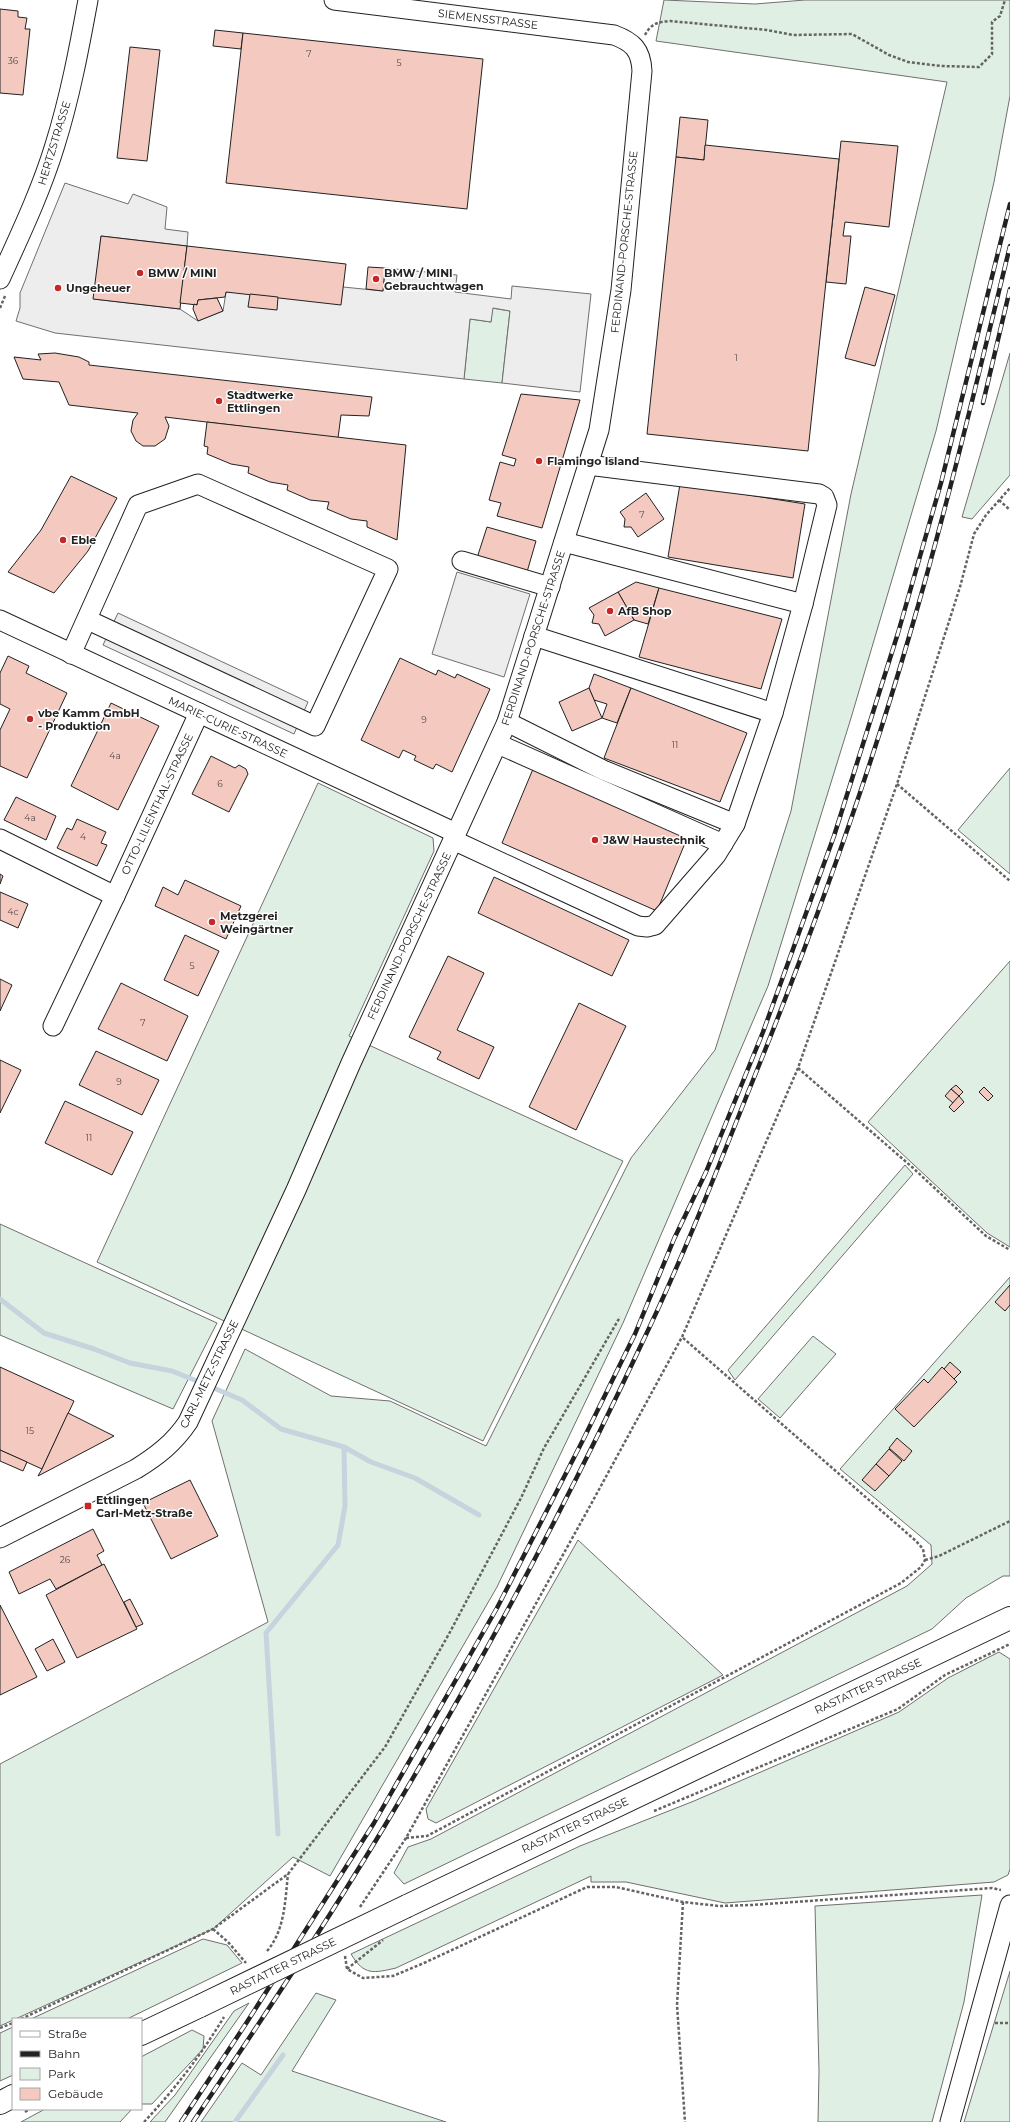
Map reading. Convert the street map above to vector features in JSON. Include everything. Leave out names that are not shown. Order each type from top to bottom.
[{"type":"main road","name":"RASTATTER STRASSE","points":[[142,2034],[1010,1618]]},
{"type":"main road","points":[[0,2103],[12,2097]]},
{"type":"street","name":"HERTZSTRASSE","points":[[0,279],[40,188],[55,144],[73,81],[88,0]]},
{"type":"street","name":"SIEMENSSTRASSE","points":[[334,0],[614,34],[628,40],[638,49]]},
{"type":"street","name":"FERDINAND-PORSCHE-STRASSE","points":[[296,1190],[351,1063],[507,722],[599,430],[621,290],[642,71],[642,59],[638,49]]},
{"type":"street","name":"MARIE-CURIE-STRASSE","points":[[0,620],[199,713],[638,926],[647,927],[655,925],[716,855],[735,824],[773,713],[803,604],[827,505],[824,497],[819,494],[588,465]]},
{"type":"street","points":[[72,654],[138,505],[198,484],[388,569],[315,726],[88,620]]},
{"type":"street","points":[[564,542],[803,604]]},
{"type":"street","points":[[462,561],[550,587]]},
{"type":"street","points":[[534,636],[773,713]]},
{"type":"street","name":"OTTO-LILIENTHAL-STRASSE","points":[[53,1026],[115,896],[199,713]]},
{"type":"street","points":[[507,722],[602,770],[735,824]]},
{"type":"street","points":[[498,744],[723,844]]},
{"type":"street","points":[[0,839],[115,896]]},
{"type":"street","name":"CARL-METZ-STRASSE","points":[[0,1538],[136,1469],[156,1457],[179,1435],[188,1422],[200,1399],[296,1190]]},
{"type":"street","points":[[950,2122],[1007,1898]]},
{"type":"path","points":[[638,49],[648,28],[656,22],[670,21],[767,30],[793,35],[852,34],[889,55],[908,62],[941,66],[979,67],[992,54],[992,22],[1000,16],[1005,0]]},
{"type":"path","points":[[359,1908],[406,1838],[682,1337],[798,1068],[898,784],[960,587],[974,534],[986,515],[1010,488]]},
{"type":"path","points":[[999,500],[1010,510]]},
{"type":"path","points":[[898,784],[1010,881]]},
{"type":"path","points":[[798,1068],[912,1167],[986,1236],[1010,1250]]},
{"type":"path","points":[[23,2018],[213,1929],[288,1874],[338,1811],[385,1747],[503,1531],[544,1448],[620,1317]]},
{"type":"path","points":[[682,1337],[916,1541],[923,1549],[925,1560]]},
{"type":"path","points":[[406,1838],[427,1836],[901,1583],[921,1566],[925,1560],[939,1556],[1010,1521]]},
{"type":"path","points":[[652,1812],[898,1709],[945,1675],[1010,1644]]},
{"type":"path","points":[[347,1969],[364,1978],[393,1976],[587,1887],[616,1887],[683,1902],[719,1906],[992,1888],[1007,1898]]},
{"type":"path","points":[[683,1902],[677,2005],[685,2122]]},
{"type":"path","points":[[213,1929],[228,1942],[247,1964]]},
{"type":"path","points":[[347,1969],[384,1939]]},
{"type":"path","points":[[347,1949],[345,1956],[347,1969]]},
{"type":"path","points":[[0,2028],[12,2022]]},
{"type":"green space","points":[[664,0],[755,4],[805,0],[1010,0],[1010,96],[994,182],[936,431],[851,718],[768,986],[623,1323],[497,1587],[330,1876],[293,1857],[213,1929],[18,2018],[12,2018],[12,2021],[0,2026],[0,1764],[268,1622],[212,1421],[245,1349],[331,1396],[390,1401],[486,1446],[631,1158],[715,1050],[791,811],[851,494],[947,82],[656,41]]},
{"type":"green space","points":[[492,308],[510,311],[502,383],[464,379],[470,319],[491,322]]},
{"type":"green space","points":[[1010,353],[1010,475],[972,519],[962,517]]},
{"type":"green space","points":[[1010,768],[1010,874],[958,830]]},
{"type":"green space","points":[[318,783],[433,838],[434,851],[349,1036],[623,1161],[483,1441],[97,1262]]},
{"type":"green space","points":[[1010,961],[1010,1247],[987,1233],[868,1122]]},
{"type":"green space","points":[[905,1165],[913,1174],[735,1380],[728,1370]]},
{"type":"green space","points":[[0,1224],[217,1323],[173,1409],[0,1335]]},
{"type":"green space","points":[[1010,1277],[1010,1576],[1003,1576],[966,1598],[932,1629],[404,1884],[394,1873],[408,1847],[431,1839],[907,1586],[932,1564],[931,1545],[840,1469]]},
{"type":"green space","points":[[813,1336],[836,1354],[780,1418],[758,1399]]},
{"type":"green space","points":[[578,1540],[723,1675],[436,1823],[428,1819],[426,1809]]},
{"type":"green space","points":[[999,1652],[1010,1659],[1010,1869],[1008,1875],[994,1882],[725,1903],[626,1882],[591,1882],[591,1876],[396,1968],[376,1972],[370,1971],[360,1966],[351,1954],[580,1846],[694,1801],[899,1712],[948,1678]]},
{"type":"green space","points":[[982,1895],[964,2002],[932,2122],[818,2122],[819,2071],[815,1906]]},
{"type":"green space","points":[[203,1939],[227,1945],[242,1963],[129,2018],[33,2018]]},
{"type":"green space","points":[[1010,1971],[1010,2122],[964,2122]]},
{"type":"green space","points":[[316,1993],[336,2000],[292,2071],[446,2122],[201,2122],[242,2063],[261,2075]]},
{"type":"green space","points":[[249,2003],[165,2122],[150,2122],[175,2095],[234,2011]]},
{"type":"green space","points":[[12,2027],[12,2075],[0,2081],[0,2033]]},
{"type":"green space","points":[[192,2030],[204,2036],[203,2049],[152,2104],[142,2104],[142,2056]]},
{"type":"green space","points":[[43,2110],[131,2110],[120,2122],[21,2122]]},
{"type":"shaded area","name":"Ungeheuer","points":[[65,183],[128,204],[133,194],[167,207],[165,229],[188,232],[187,246],[101,236],[94,299],[180,309],[198,321],[223,311],[226,292],[343,287],[383,291],[385,268],[457,275],[455,292],[511,299],[512,286],[591,294],[580,392],[502,383],[510,311],[493,308],[491,322],[470,319],[464,379],[55,333],[16,321],[20,308],[20,293]]},
{"type":"shaded area","points":[[457,572],[530,594],[504,677],[432,654]]},
{"type":"shaded area","points":[[118,613],[308,702],[294,734],[103,645]]},
{"type":"building","points":[[0,9],[18,11],[18,17],[27,18],[25,29],[30,29],[23,95],[0,93]]},
{"type":"building","points":[[215,30],[243,33],[241,49],[213,46]]},
{"type":"building","points":[[243,33],[483,59],[467,209],[226,183]]},
{"type":"building","points":[[130,47],[160,50],[147,161],[117,158]]},
{"type":"building","points":[[680,117],[708,120],[704,160],[676,157]]},
{"type":"building","points":[[841,141],[898,146],[889,227],[845,222],[843,236],[851,236],[846,284],[826,282]]},
{"type":"building","points":[[705,145],[839,159],[808,451],[647,434],[676,157],[704,160]]},
{"type":"building","name":"BMW / MINI","points":[[101,236],[187,246],[180,309],[93,299]]},
{"type":"building","points":[[187,246],[346,264],[341,305],[226,292],[225,297],[198,300],[197,305],[180,303]]},
{"type":"building","name":"BMW / MINI Gebrauchtwagen","points":[[368,267],[385,268],[383,291],[366,289]]},
{"type":"building","points":[[865,287],[895,295],[875,366],[845,358]]},
{"type":"building","points":[[250,294],[278,297],[277,310],[248,307]]},
{"type":"building","points":[[217,298],[223,311],[198,321],[193,309],[194,304],[197,305],[198,300]]},
{"type":"building","name":"Stadtwerke Ettlingen","points":[[55,353],[79,357],[89,362],[89,365],[372,397],[369,416],[341,415],[338,438],[165,417],[169,426],[165,439],[155,446],[143,446],[136,441],[131,431],[133,420],[138,413],[69,405],[59,382],[23,379],[14,357],[41,360],[38,354]]},
{"type":"building","name":"Flamingo Island","points":[[521,394],[580,400],[542,528],[497,516],[501,503],[489,500],[500,462],[514,466],[516,459],[502,455]]},
{"type":"building","points":[[207,422],[406,445],[397,540],[367,527],[367,521],[351,519],[327,509],[329,502],[310,500],[287,490],[288,485],[270,482],[248,473],[249,467],[231,464],[207,454],[208,447],[204,446]]},
{"type":"building","name":"Eble","points":[[71,476],[117,498],[88,551],[54,593],[8,572],[41,530]]},
{"type":"building","points":[[680,484],[805,504],[793,578],[668,557]]},
{"type":"building","points":[[646,493],[664,519],[638,537],[631,527],[624,527],[625,519],[620,512]]},
{"type":"building","points":[[487,527],[536,541],[527,572],[477,558]]},
{"type":"building","points":[[636,582],[659,588],[648,624],[634,620],[618,592]]},
{"type":"building","points":[[659,588],[782,619],[761,689],[639,657]]},
{"type":"building","name":"AfB Shop","points":[[618,592],[634,620],[605,636],[599,624],[592,623],[594,615],[589,608]]},
{"type":"building","name":"vbe Kamm GmbH - Produktion","points":[[8,656],[29,666],[26,673],[67,693],[27,778],[0,766],[0,730],[10,709],[0,704],[0,673]]},
{"type":"building","points":[[400,658],[436,675],[438,670],[455,678],[457,674],[490,689],[452,772],[436,764],[433,769],[414,760],[416,756],[403,750],[399,758],[361,740]]},
{"type":"building","points":[[594,674],[631,688],[617,723],[602,718],[607,704],[594,700],[589,688]]},
{"type":"building","points":[[589,688],[602,718],[572,731],[559,702]]},
{"type":"building","points":[[631,688],[747,733],[720,802],[604,758]]},
{"type":"building","points":[[111,703],[159,726],[118,810],[71,786]]},
{"type":"building","points":[[211,756],[235,768],[239,765],[246,769],[248,774],[229,812],[192,794]]},
{"type":"building","name":"J&W Haustechnik","points":[[533,769],[688,836],[657,911],[502,843]]},
{"type":"building","points":[[16,797],[56,816],[46,840],[4,820]]},
{"type":"building","points":[[77,819],[106,832],[101,843],[107,845],[97,866],[57,848],[67,828],[72,830]]},
{"type":"building","points":[[0,874],[3,876],[0,884]]},
{"type":"building","points":[[494,877],[629,940],[612,976],[478,913]]},
{"type":"building","name":"Metzgerei Weingärtner","points":[[185,880],[241,906],[226,939],[155,906],[163,887],[178,895]]},
{"type":"building","points":[[0,892],[28,904],[18,928],[0,920]]},
{"type":"building","points":[[185,935],[219,951],[198,996],[164,980]]},
{"type":"building","points":[[448,956],[484,973],[457,1030],[494,1047],[479,1079],[437,1059],[441,1052],[409,1037]]},
{"type":"building","points":[[0,979],[12,985],[0,1011]]},
{"type":"building","points":[[121,983],[188,1016],[167,1061],[98,1029]]},
{"type":"building","points":[[579,1003],[626,1026],[576,1130],[529,1107]]},
{"type":"building","points":[[96,1051],[159,1080],[142,1115],[79,1085]]},
{"type":"building","points":[[0,1060],[21,1070],[0,1113]]},
{"type":"building","points":[[956,1085],[963,1092],[959,1096],[951,1089]]},
{"type":"building","points":[[984,1087],[993,1096],[988,1101],[979,1092]]},
{"type":"building","points":[[951,1089],[959,1096],[953,1103],[945,1096]]},
{"type":"building","points":[[959,1096],[964,1102],[954,1112],[949,1107]]},
{"type":"building","points":[[65,1101],[133,1132],[112,1175],[45,1143]]},
{"type":"building","points":[[1010,1285],[1010,1305],[1005,1311],[995,1302]]},
{"type":"building","points":[[950,1362],[961,1372],[954,1379],[944,1369]]},
{"type":"building","points":[[0,1367],[74,1401],[42,1469],[0,1450]]},
{"type":"building","points":[[942,1367],[957,1382],[914,1427],[895,1409],[924,1379],[928,1383]]},
{"type":"building","points":[[68,1413],[114,1436],[38,1476],[42,1469]]},
{"type":"building","points":[[897,1438],[912,1451],[904,1461],[889,1448]]},
{"type":"building","points":[[889,1449],[902,1461],[889,1476],[876,1464]]},
{"type":"building","points":[[0,1450],[27,1462],[23,1471],[0,1461]]},
{"type":"building","points":[[876,1464],[889,1476],[875,1491],[862,1480]]},
{"type":"building","points":[[190,1480],[218,1536],[171,1559],[143,1503]]},
{"type":"building","points":[[93,1529],[104,1551],[97,1555],[102,1565],[56,1589],[50,1579],[19,1594],[9,1572]]},
{"type":"building","points":[[104,1564],[137,1629],[77,1658],[46,1595]]},
{"type":"building","points":[[130,1599],[143,1624],[136,1627],[124,1602]]},
{"type":"building","points":[[0,1605],[37,1677],[0,1695]]},
{"type":"building","points":[[53,1639],[65,1662],[47,1671],[35,1649]]},
{"type":"waterway","points":[[0,1299],[44,1333],[94,1349],[130,1363],[172,1371],[202,1383]]},
{"type":"waterway","points":[[209,1386],[242,1400],[281,1429],[344,1447],[371,1462],[415,1478],[479,1515]]},
{"type":"waterway","points":[[278,1834],[266,1633],[338,1545],[345,1506],[344,1447]]},
{"type":"waterway","points":[[235,2122],[283,2055]]},
{"type":"railway","points":[[181,2122],[247,2022],[374,1823],[497,1608],[584,1438],[635,1334],[674,1239],[706,1172],[763,1032],[834,836],[898,633],[941,483],[1010,204]]},
{"type":"railway","points":[[193,2122],[338,1902],[419,1768],[487,1648],[613,1405],[684,1251],[792,982],[834,868],[892,695],[962,442],[1010,246]]},
{"type":"railway","points":[[983,403],[1010,289]]},
{"type":"place","name":"BMW / MINI","points":[[140,273]]},
{"type":"place","name":"BMW / MINI Gebrauchtwagen","points":[[376,279]]},
{"type":"place","name":"Ungeheuer","points":[[58,288]]},
{"type":"place","name":"Stadtwerke Ettlingen","points":[[219,401]]},
{"type":"place","name":"Flamingo Island","points":[[539,461]]},
{"type":"place","name":"Eble","points":[[63,540]]},
{"type":"place","name":"AfB Shop","points":[[610,611]]},
{"type":"place","name":"vbe Kamm GmbH - Produktion","points":[[30,719]]},
{"type":"place","name":"J&W Haustechnik","points":[[595,840]]},
{"type":"place","name":"Metzgerei Weingärtner","points":[[212,922]]},
{"type":"place","name":"Ettlingen Carl-Metz-Straße","points":[[88,1506]]}]
